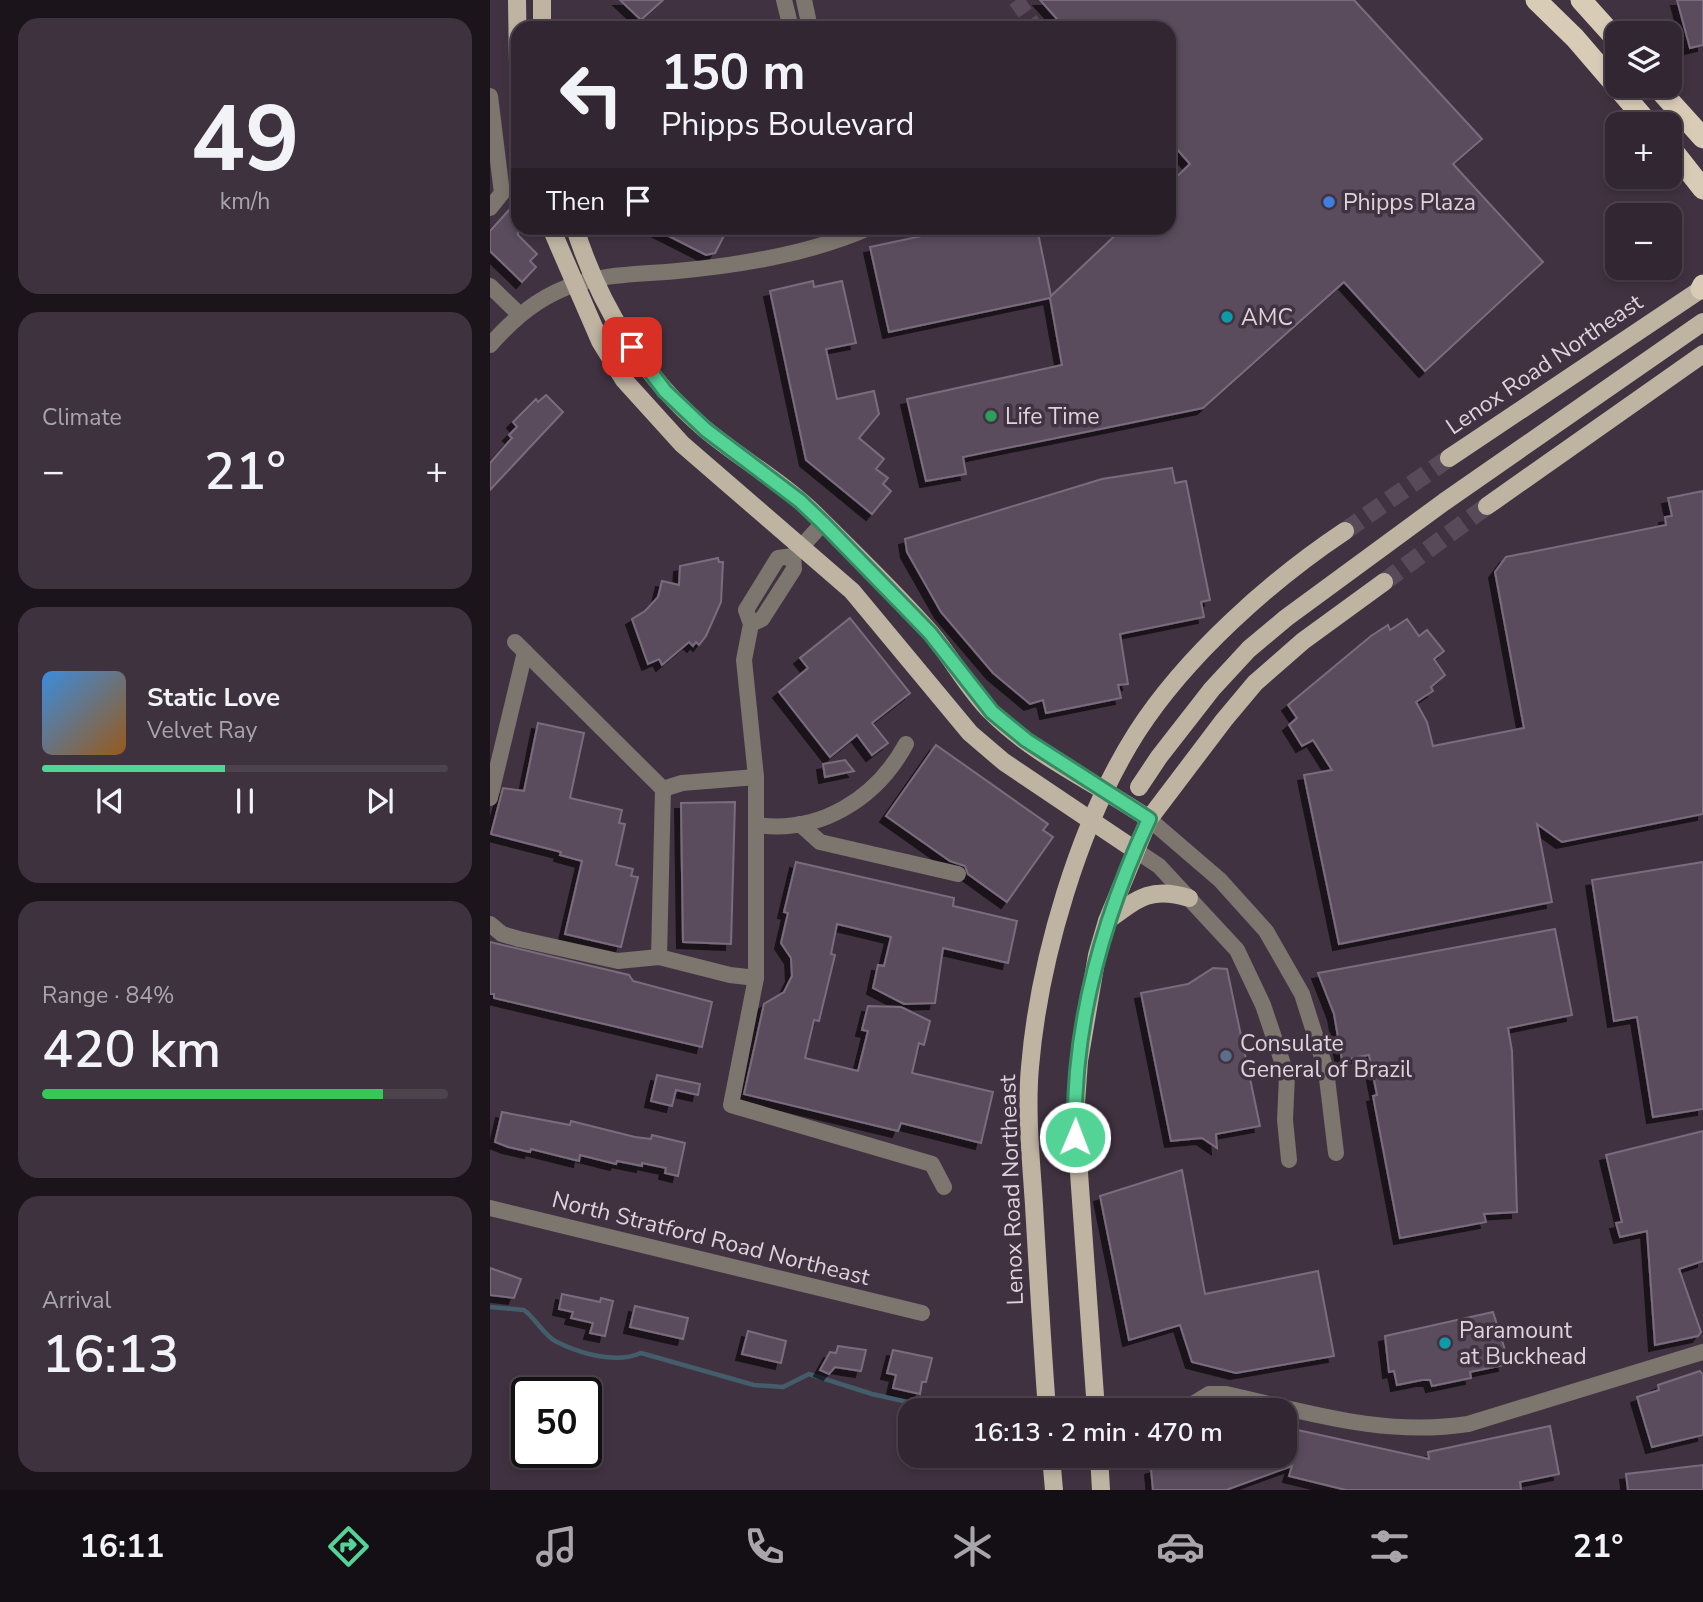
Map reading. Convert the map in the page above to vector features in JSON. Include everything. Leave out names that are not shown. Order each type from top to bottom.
[{"type":"highway","points":[[1536,0],[1575,38],[1639,112]]},
{"type":"highway","points":[[1581,0],[1605,26]]},
{"type":"highway","points":[[1604,0],[1609,21]]},
{"type":"highway","points":[[1667,98],[1703,138]]},
{"type":"highway","points":[[1682,162],[1703,189]]},
{"type":"main road","points":[[517,0],[517,21]]},
{"type":"main road","points":[[542,0],[542,21]]},
{"type":"main road","points":[[554,235],[600,341],[640,399],[688,451],[797,552],[852,591],[970,733],[1004,762],[1135,850]]},
{"type":"main road","points":[[577,235],[593,280],[620,328],[665,391],[706,430],[800,501],[823,523],[930,633],[992,712],[1026,740],[1149,819]]},
{"type":"main road","name":"Lenox Road Northeast","points":[[1449,458],[1702,287]]},
{"type":"main road","points":[[1139,787],[1212,689],[1250,649],[1286,618],[1444,502],[1702,322]]},
{"type":"main road","points":[[1488,506],[1703,354]]},
{"type":"main road","name":"Lenox Road Northeast","points":[[1046,1398],[1031,1158],[1029,1070],[1035,1018],[1052,942],[1092,821],[1106,789],[1138,732],[1215,640],[1272,584],[1345,531]]},
{"type":"main road","points":[[1095,1398],[1074,1117],[1079,1061],[1107,920],[1149,819],[1255,683],[1303,641],[1384,582]]},
{"type":"main road","points":[[1106,789],[1139,787]]},
{"type":"main road","points":[[1139,787],[1149,819]]},
{"type":"main road","points":[[1107,920],[1143,895],[1168,892],[1189,898]]},
{"type":"main road","points":[[1052,1468],[1054,1490]]},
{"type":"main road","points":[[1100,1468],[1101,1490]]},
{"type":"street","points":[[784,0],[789,21]]},
{"type":"street","points":[[804,0],[808,21]]},
{"type":"street","points":[[490,96],[502,193],[490,208]]},
{"type":"street","points":[[490,345],[519,314],[558,291],[574,285],[593,280],[757,261],[835,242],[852,235]]},
{"type":"street","points":[[490,286],[519,314]]},
{"type":"street","points":[[823,523],[797,552],[778,558],[746,610],[751,624],[744,660],[756,777],[756,978],[731,1105],[932,1164],[944,1187]]},
{"type":"street","points":[[490,798],[520,647],[663,789],[659,957]]},
{"type":"street","points":[[756,825],[780,829],[825,819],[854,804],[875,787],[906,744]]},
{"type":"street","points":[[663,789],[682,783],[756,777]]},
{"type":"street","points":[[1149,819],[1220,880],[1266,931],[1302,994],[1326,1070],[1336,1153]]},
{"type":"street","points":[[800,824],[820,842],[958,874]]},
{"type":"street","points":[[1135,850],[1159,866],[1237,950],[1263,1005],[1287,1076],[1285,1120],[1289,1160]]},
{"type":"street","points":[[490,924],[502,934],[519,939],[618,961],[659,957],[730,975],[756,978]]},
{"type":"street","name":"North Stratford Road Northeast","points":[[490,1208],[922,1313]]},
{"type":"street","points":[[1297,1410],[1367,1425],[1431,1430],[1468,1424],[1703,1352]]},
{"type":"street","points":[[1202,1398],[1209,1394],[1226,1394],[1244,1398]]},
{"type":"building","points":[[620,0],[663,0],[641,20]]},
{"type":"building","name":"Phipps Plaza","points":[[1040,0],[1354,0],[1482,139],[1453,164],[1543,262],[1425,371],[1344,282],[1203,408],[963,457],[966,474],[926,481],[907,399],[1062,365],[1050,298],[889,332],[870,247],[926,235],[1038,235],[1051,296],[1116,235],[1176,235],[1176,177],[1190,164],[1176,148],[1176,21],[1059,21]]},
{"type":"building","points":[[1677,0],[1703,0],[1703,45],[1690,48]]},
{"type":"building","points":[[509,210],[511,212],[511,235],[518,235],[537,254],[530,261],[536,267],[522,282],[490,251],[490,231]]},
{"type":"building","points":[[667,235],[724,235],[715,253],[706,255]]},
{"type":"building","points":[[813,281],[814,287],[842,281],[856,343],[826,349],[837,399],[874,391],[879,414],[859,438],[884,459],[876,469],[888,478],[883,484],[891,491],[872,514],[806,460],[770,291]]},
{"type":"building","points":[[546,395],[563,412],[490,490],[490,463],[512,438],[509,435],[517,427],[513,422],[536,399],[538,402]]},
{"type":"building","points":[[1172,468],[1175,483],[1186,481],[1210,600],[1201,602],[1204,617],[1120,634],[1128,684],[1118,685],[1121,698],[1046,713],[1043,700],[1030,704],[993,673],[941,612],[907,552],[905,539],[1102,479]]},
{"type":"building","points":[[1703,491],[1703,814],[1562,842],[1537,824],[1552,902],[1339,944],[1304,775],[1332,770],[1313,740],[1302,746],[1289,725],[1297,718],[1288,705],[1371,636],[1388,625],[1390,630],[1407,619],[1419,636],[1427,630],[1444,651],[1434,659],[1445,675],[1431,687],[1433,691],[1416,702],[1427,722],[1433,746],[1524,728],[1495,572],[1506,557],[1666,525],[1665,517],[1672,516],[1668,498]]},
{"type":"building","points":[[718,558],[719,562],[723,562],[721,602],[706,636],[699,645],[696,642],[693,646],[689,642],[662,665],[659,659],[648,664],[632,619],[645,611],[658,597],[662,581],[679,585],[680,566]]},
{"type":"building","points":[[850,618],[910,693],[872,723],[888,743],[872,755],[857,735],[830,757],[779,692],[808,668],[800,658]]},
{"type":"building","points":[[538,723],[584,733],[570,798],[622,810],[619,823],[625,824],[616,865],[633,869],[631,876],[638,877],[621,947],[565,934],[582,861],[560,855],[561,852],[491,834],[503,788],[524,791]]},
{"type":"building","points":[[936,745],[1048,824],[1043,830],[1053,837],[1007,902],[968,874],[965,866],[950,861],[886,816]]},
{"type":"building","points":[[845,760],[854,771],[825,777],[823,764]]},
{"type":"building","points":[[735,802],[731,944],[683,942],[681,803]]},
{"type":"building","points":[[796,862],[954,898],[953,906],[1017,921],[1008,963],[943,948],[935,1003],[904,1004],[873,988],[878,965],[884,966],[891,937],[837,924],[831,954],[835,955],[819,1021],[814,1020],[805,1058],[858,1071],[868,1031],[862,1030],[868,1006],[901,1007],[930,1021],[924,1045],[919,1043],[912,1073],[993,1092],[981,1143],[901,1123],[898,1131],[744,1094],[764,1004],[784,992],[792,976],[791,958],[781,943],[788,913],[784,912]]},
{"type":"building","points":[[1703,862],[1703,1109],[1653,1117],[1637,1017],[1614,1021],[1592,880]]},
{"type":"building","points":[[1555,929],[1572,1015],[1508,1028],[1512,1051],[1517,1212],[1484,1214],[1486,1222],[1400,1238],[1373,1096],[1377,1095],[1369,1055],[1342,1060],[1334,1014],[1318,973]]},
{"type":"building","points":[[490,942],[629,975],[633,981],[712,1002],[702,1047],[494,998],[494,994],[490,994]]},
{"type":"building","points":[[1213,968],[1227,969],[1260,1126],[1216,1134],[1217,1148],[1202,1138],[1171,1141],[1141,993],[1188,984]]},
{"type":"building","points":[[657,1075],[700,1084],[698,1095],[676,1090],[672,1106],[651,1101]]},
{"type":"building","points":[[502,1112],[570,1125],[571,1121],[635,1137],[651,1139],[652,1135],[685,1143],[678,1176],[665,1173],[666,1168],[642,1163],[642,1166],[617,1161],[616,1164],[580,1155],[579,1161],[531,1149],[530,1152],[508,1147],[495,1142]]},
{"type":"building","points":[[1703,1131],[1703,1261],[1679,1269],[1701,1332],[1698,1336],[1655,1345],[1647,1231],[1620,1237],[1616,1223],[1622,1222],[1606,1155]]},
{"type":"building","points":[[1182,1170],[1205,1294],[1318,1271],[1334,1356],[1236,1373],[1192,1362],[1180,1325],[1129,1340],[1100,1196]]},
{"type":"building","points":[[490,1268],[521,1279],[514,1298],[490,1295]]},
{"type":"building","points":[[562,1294],[600,1302],[601,1298],[613,1301],[605,1336],[590,1333],[593,1323],[571,1318],[573,1312],[559,1309]]},
{"type":"building","points":[[635,1306],[688,1318],[683,1339],[630,1327]]},
{"type":"building","name":"Paramount at Buckhead","points":[[1493,1312],[1505,1350],[1501,1350],[1504,1365],[1470,1372],[1471,1378],[1432,1386],[1430,1380],[1397,1385],[1394,1371],[1389,1372],[1385,1336]]},
{"type":"building","points":[[748,1331],[786,1341],[781,1363],[742,1354]]},
{"type":"building","points":[[838,1346],[866,1350],[861,1371],[835,1367],[829,1374],[820,1370],[830,1352],[836,1353]]},
{"type":"building","points":[[893,1350],[932,1358],[920,1394],[893,1388],[896,1375],[887,1373]]},
{"type":"building","points":[[1700,1371],[1703,1375],[1703,1435],[1652,1447],[1637,1397],[1659,1390],[1658,1385]]},
{"type":"building","points":[[1550,1426],[1559,1474],[1520,1482],[1521,1490],[1346,1490],[1289,1476],[1291,1468],[1297,1468],[1297,1430],[1429,1459],[1428,1452]]},
{"type":"building","points":[[1703,1465],[1703,1490],[1628,1490],[1626,1474]]},
{"type":"building","points":[[1286,1468],[1226,1490],[1153,1490],[1151,1469]]},
{"type":"waterway","points":[[490,1307],[524,1310],[555,1341],[598,1356],[621,1358],[641,1353],[754,1385],[783,1387],[809,1374],[898,1400]]},
{"type":"tunnel","points":[[1016,0],[1031,21]]},
{"type":"tunnel","points":[[1345,531],[1449,458]]},
{"type":"tunnel","points":[[1384,582],[1487,506]]},
{"type":"place","name":"Phipps Plaza","points":[[1329,202]]},
{"type":"place","name":"AMC","points":[[1227,317]]},
{"type":"place","name":"Life Time","points":[[991,416]]},
{"type":"place","name":"Consulate General of Brazil","points":[[1226,1056]]},
{"type":"place","name":"Paramount at Buckhead","points":[[1445,1343]]},
{"type":"route","points":[[632,347],[665,391],[706,430],[800,501],[823,523],[930,633],[960,675],[992,712],[1026,740],[1149,819],[1126,869],[1097,955],[1079,1061],[1075,1137]]}]
